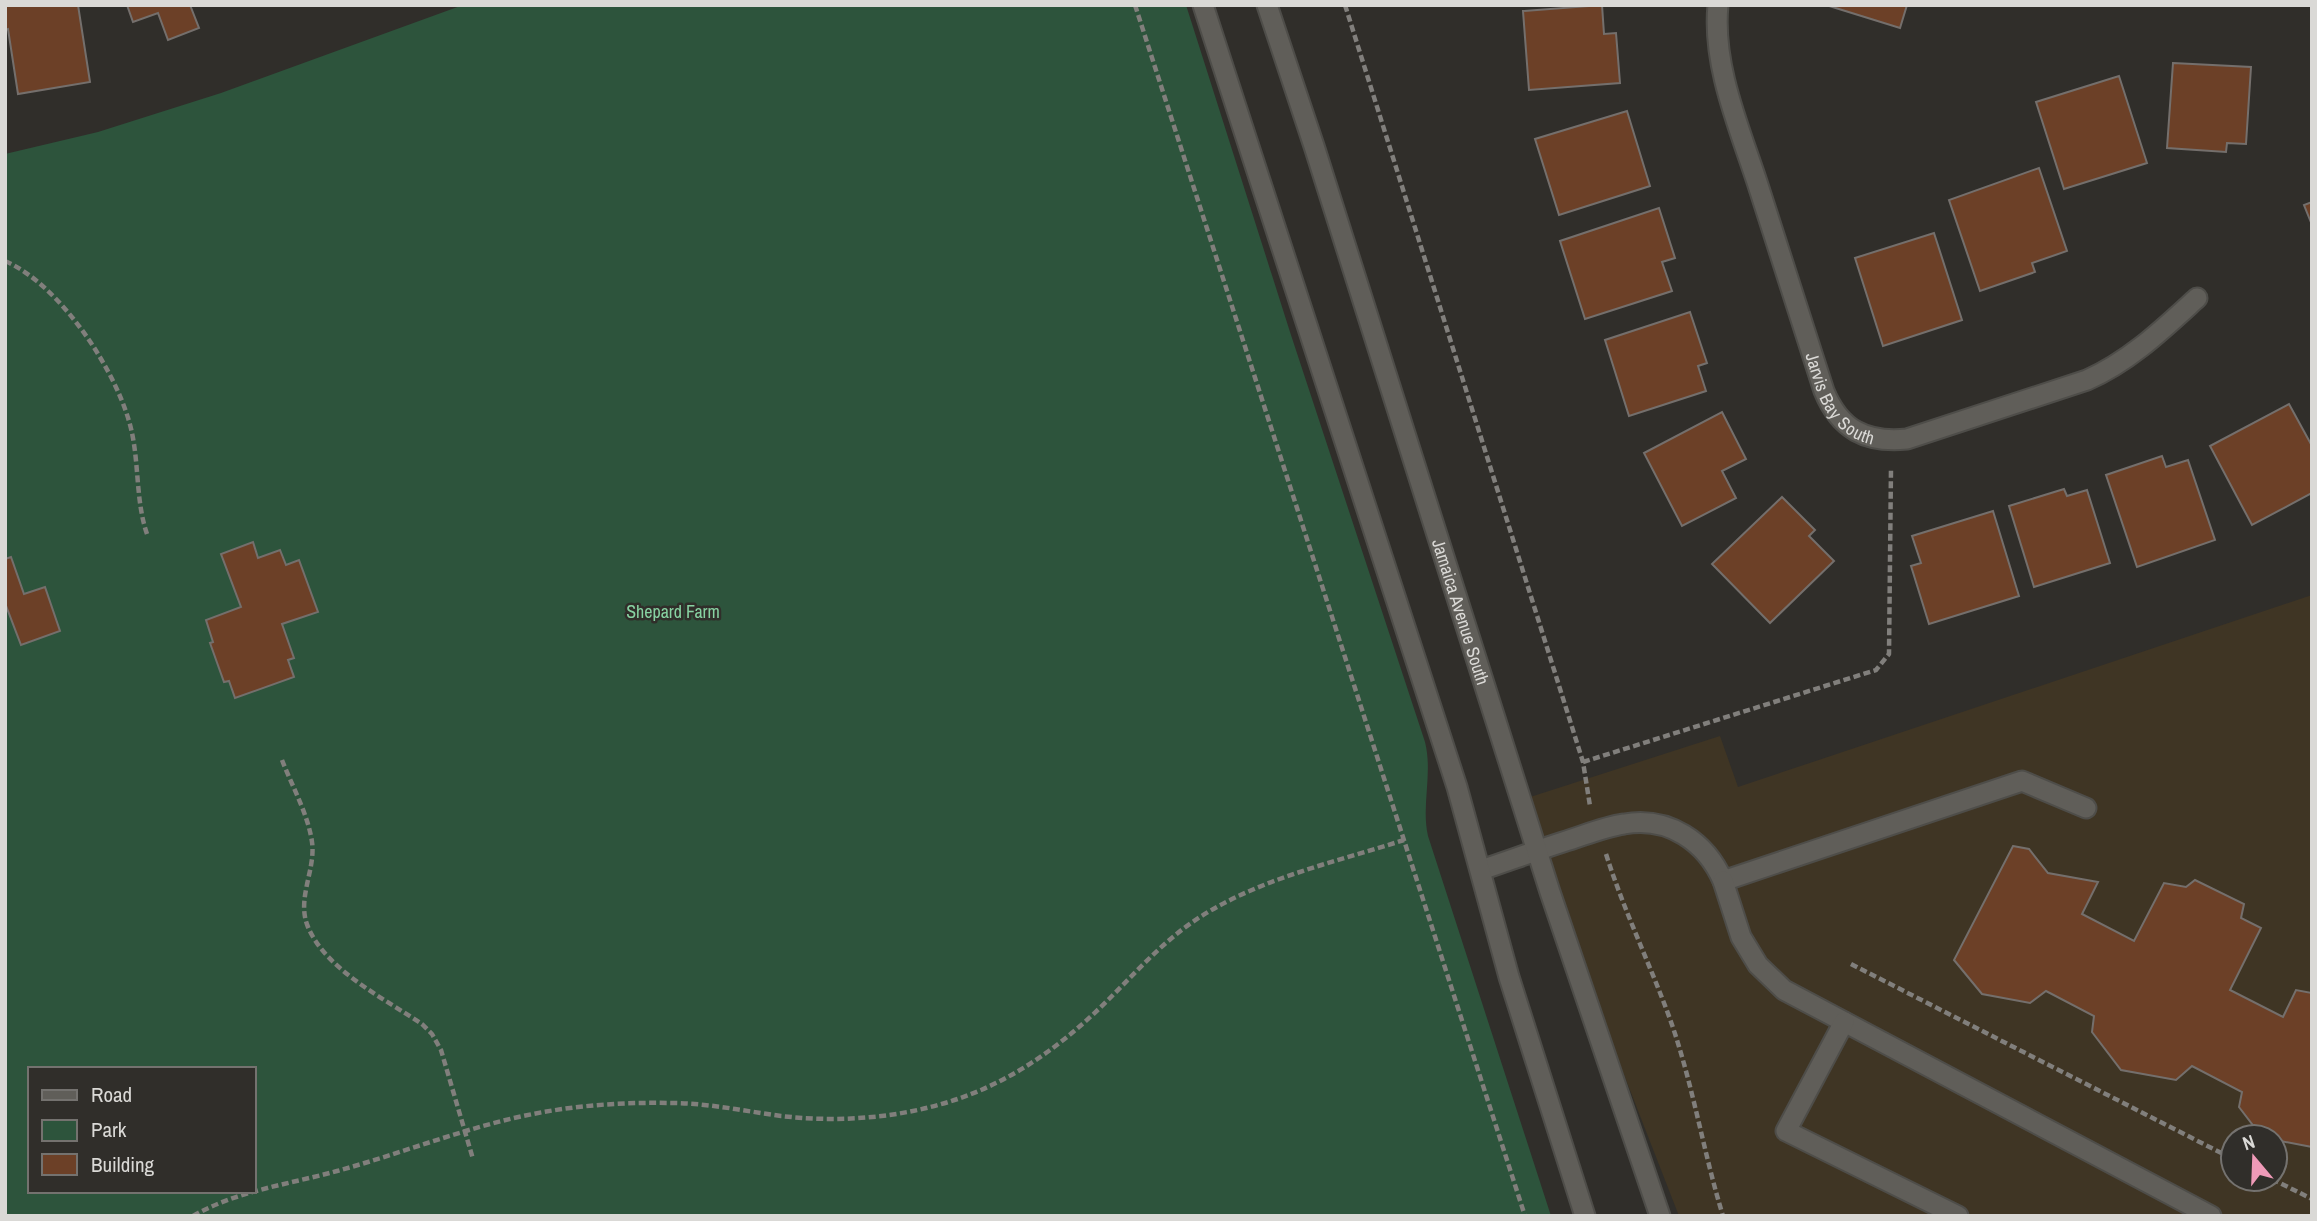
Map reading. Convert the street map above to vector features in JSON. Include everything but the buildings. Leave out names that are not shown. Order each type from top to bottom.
[{"type":"street","points":[[1203,5],[1454,778],[1509,977],[1585,1216]]},
{"type":"street","name":"Jamaica Avenue South","points":[[1267,5],[1314,145],[1537,851],[1660,1216]]},
{"type":"street","name":"Jarvis Bay South","points":[[1718,5],[1719,41],[1730,97],[1824,391],[1843,422],[1866,436],[1891,441],[1925,435],[2099,374],[2141,347],[2197,298]]},
{"type":"street","points":[[1723,881],[2022,781],[2086,808]]},
{"type":"street","points":[[1481,870],[1598,830],[1637,823],[1664,826],[1677,831],[1704,850],[1723,881],[1741,937],[1758,965],[1784,990],[2211,1216]]},
{"type":"street","points":[[1844,1022],[1786,1131],[1958,1216]]},
{"type":"path","points":[[1135,5],[1525,1216]]},
{"type":"path","points":[[1345,5],[1583,762],[1588,799],[1613,876],[1670,1019],[1691,1086],[1710,1173],[1723,1216]]},
{"type":"path","points":[[5,261],[30,275],[55,296],[90,343],[114,385],[131,429],[141,513],[147,534]]},
{"type":"path","points":[[1583,762],[1876,670],[1889,654],[1891,441]]},
{"type":"path","points":[[282,760],[312,841],[313,858],[304,902],[307,926],[327,954],[351,976],[422,1024],[432,1034],[444,1059],[473,1159]]},
{"type":"path","points":[[256,1193],[541,1112],[618,1103],[693,1104],[823,1119],[886,1116],[940,1105],[999,1081],[1042,1057],[1069,1037],[1168,941],[1216,908],[1269,883],[1404,840]]},
{"type":"path","points":[[1852,964],[2219,1152]]},
{"type":"path","points":[[2289,1188],[2312,1199]]},
{"type":"path","points":[[193,1216],[255,1193]]},
{"type":"shaded area","points":[[2312,595],[2312,1216],[1679,1216],[1537,851],[1521,800],[1720,736],[1738,787]]},
{"type":"green space","name":"Shepard Farm","points":[[463,5],[1186,5],[1425,742],[1428,766],[1428,836],[1551,1216],[5,1216],[5,154],[98,132],[221,93]]}]
